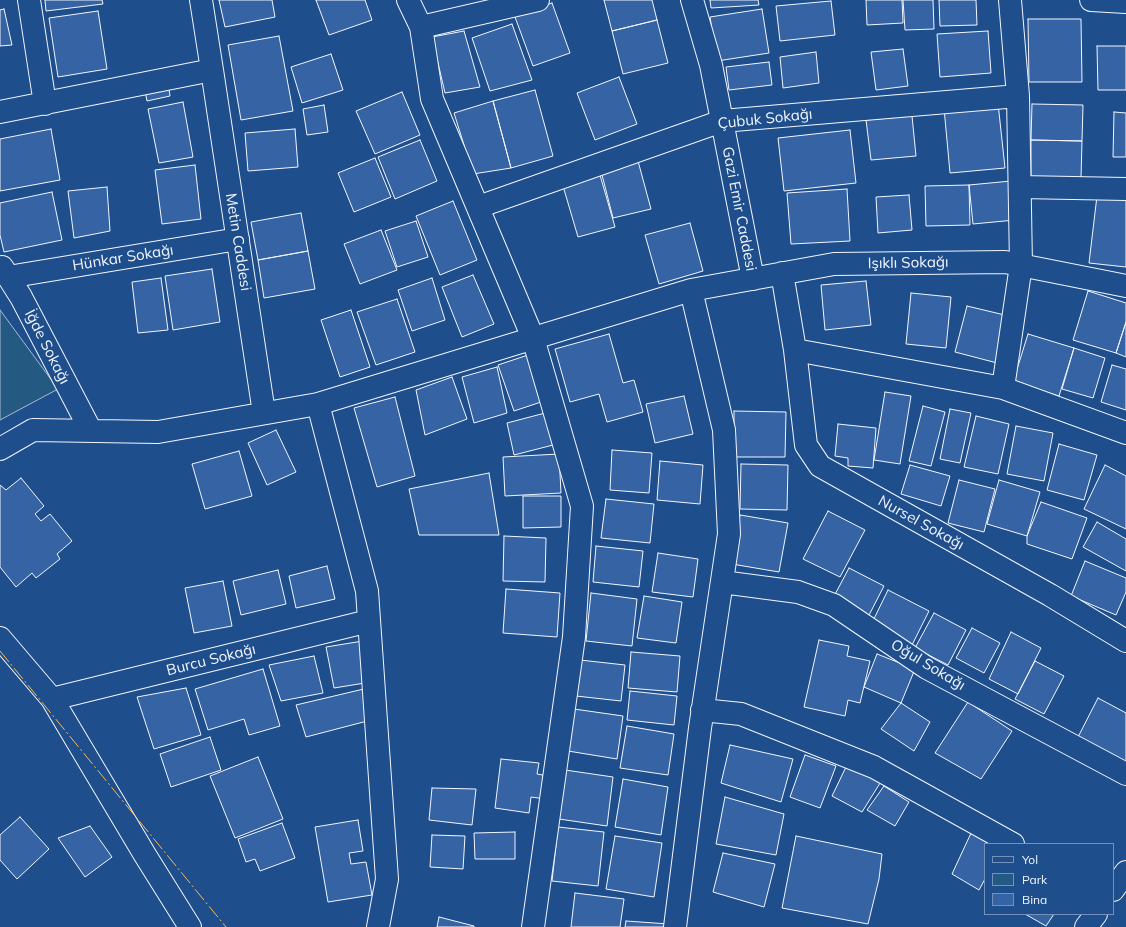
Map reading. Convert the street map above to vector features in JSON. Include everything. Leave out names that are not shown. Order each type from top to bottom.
[{"type":"street","points":[[29,0],[45,104]]},
{"type":"street","name":"Metin Caddesi","points":[[201,0],[264,413]]},
{"type":"street","points":[[408,0],[421,27],[432,99],[533,338],[582,506],[574,637],[533,927]]},
{"type":"street","points":[[421,27],[538,0]]},
{"type":"street","name":"Gazi Emir Caddesi","points":[[692,0],[711,65],[753,279]]},
{"type":"street","points":[[1003,388],[1020,265],[1018,96],[1010,0]]},
{"type":"street","points":[[1091,0],[1126,2]]},
{"type":"street","points":[[0,112],[212,70]]},
{"type":"street","name":"Çubuk Sokağı","points":[[478,207],[722,121],[1018,96]]},
{"type":"street","points":[[1020,187],[1126,189]]},
{"type":"street","name":"Hünkar Sokağı","points":[[4,271],[238,239]]},
{"type":"street","name":"Işıklı Sokağı","points":[[0,449],[33,430],[158,432],[318,404],[691,290],[834,264],[1005,262],[1126,286]]},
{"type":"street","name":"İğde Sokağı","points":[[4,271],[21,297],[91,431]]},
{"type":"street","name":"Nursel Sokağı","points":[[782,274],[795,350],[806,445],[820,466],[1050,595],[1126,641]]},
{"type":"street","points":[[675,927],[702,710],[729,534],[724,430],[691,290]]},
{"type":"street","points":[[795,350],[1003,388],[1126,433]]},
{"type":"street","points":[[318,404],[367,591],[387,880],[378,927]]},
{"type":"street","name":"Oğul Sokağı","points":[[722,582],[798,592],[834,606],[927,668],[1126,774]]},
{"type":"street","name":"Burcu Sokağı","points":[[52,699],[369,621]]},
{"type":"street","points":[[0,638],[52,699],[145,855],[190,927]]},
{"type":"street","points":[[702,710],[741,714],[874,767],[1011,843]]},
{"type":"street","points":[[1114,889],[1126,872]]},
{"type":"street","points":[[1086,927],[1095,915]]},
{"type":"green space","points":[[0,310],[58,389],[0,420]]},
{"type":"building","points":[[45,0],[102,0],[103,4],[46,11]]},
{"type":"building","points":[[219,0],[272,0],[275,17],[225,27]]},
{"type":"building","points":[[316,0],[365,0],[372,20],[329,35]]},
{"type":"building","points":[[604,0],[652,0],[657,20],[612,31]]},
{"type":"building","points":[[710,0],[758,0],[759,5],[711,8]]},
{"type":"building","points":[[866,0],[902,0],[903,23],[867,25]]},
{"type":"building","points":[[903,0],[933,0],[934,29],[905,30]]},
{"type":"building","points":[[939,0],[976,0],[977,25],[940,26]]},
{"type":"building","points":[[831,1],[835,35],[780,41],[776,6]]},
{"type":"building","points":[[552,3],[570,53],[533,66],[515,17]]},
{"type":"building","points":[[4,9],[12,45],[0,46],[0,10]]},
{"type":"building","points":[[762,9],[769,53],[717,61],[710,17]]},
{"type":"building","points":[[98,11],[107,69],[58,77],[49,18]]},
{"type":"building","points":[[1028,19],[1081,19],[1082,82],[1029,82]]},
{"type":"building","points":[[657,20],[668,63],[623,74],[612,31]]},
{"type":"building","points":[[512,24],[532,80],[490,91],[472,38]]},
{"type":"building","points":[[464,31],[480,87],[445,93],[432,37]]},
{"type":"building","points":[[988,31],[991,73],[940,77],[937,34]]},
{"type":"building","points":[[279,36],[293,111],[241,120],[228,45]]},
{"type":"building","points":[[1097,46],[1126,46],[1126,90],[1098,90]]},
{"type":"building","points":[[903,49],[908,86],[876,90],[871,52]]},
{"type":"building","points":[[816,52],[819,83],[783,88],[780,57]]},
{"type":"building","points":[[331,54],[343,90],[302,103],[291,67]]},
{"type":"building","points":[[769,62],[772,85],[729,90],[726,67]]},
{"type":"building","points":[[619,77],[637,124],[595,140],[577,93]]},
{"type":"building","points":[[168,82],[170,96],[147,101],[144,86]]},
{"type":"building","points":[[535,90],[553,156],[511,168],[493,101]]},
{"type":"building","points":[[402,92],[420,135],[375,154],[356,111]]},
{"type":"building","points":[[493,101],[511,168],[473,174],[454,113]]},
{"type":"building","points":[[183,102],[193,157],[159,163],[148,109]]},
{"type":"building","points":[[998,103],[1005,168],[950,173],[944,108]]},
{"type":"building","points":[[1032,104],[1083,105],[1082,141],[1031,140]]},
{"type":"building","points":[[324,105],[328,132],[307,135],[303,109]]},
{"type":"building","points":[[1114,112],[1126,113],[1126,157],[1113,157]]},
{"type":"building","points":[[912,116],[916,156],[871,160],[866,120]]},
{"type":"building","points":[[51,129],[60,180],[0,191],[0,139]]},
{"type":"building","points":[[295,129],[298,167],[248,171],[245,133]]},
{"type":"building","points":[[850,130],[856,183],[784,191],[778,138]]},
{"type":"building","points":[[420,140],[437,181],[395,199],[378,157]]},
{"type":"building","points":[[1031,140],[1082,141],[1081,178],[1031,178]]},
{"type":"building","points":[[375,158],[391,197],[354,212],[338,173]]},
{"type":"building","points":[[638,161],[651,209],[613,218],[601,171]]},
{"type":"building","points":[[195,165],[201,219],[162,224],[155,170]]},
{"type":"building","points":[[600,175],[615,227],[578,237],[563,186]]},
{"type":"building","points":[[1011,181],[1015,220],[973,224],[969,185]]},
{"type":"building","points":[[969,185],[970,225],[926,226],[925,186]]},
{"type":"building","points":[[107,187],[110,231],[74,238],[68,191]]},
{"type":"building","points":[[847,189],[850,241],[791,244],[787,193]]},
{"type":"building","points":[[52,192],[62,240],[4,252],[0,235],[0,203]]},
{"type":"building","points":[[909,195],[912,230],[878,233],[876,197]]},
{"type":"building","points":[[1097,196],[1126,199],[1126,267],[1089,263]]},
{"type":"building","points":[[453,201],[477,260],[440,275],[416,216]]},
{"type":"building","points":[[301,213],[308,251],[258,260],[251,222]]},
{"type":"building","points":[[416,221],[428,257],[397,267],[385,231]]},
{"type":"building","points":[[690,223],[703,271],[659,284],[645,235]]},
{"type":"building","points":[[381,230],[397,270],[360,284],[344,244]]},
{"type":"building","points":[[308,251],[315,289],[264,298],[258,260]]},
{"type":"building","points":[[212,269],[220,322],[173,330],[165,276]]},
{"type":"building","points":[[473,275],[494,324],[462,337],[442,287]]},
{"type":"building","points":[[161,278],[168,330],[138,333],[132,282]]},
{"type":"building","points":[[432,278],[445,320],[412,331],[398,290]]},
{"type":"building","points":[[866,281],[871,325],[825,330],[821,285]]},
{"type":"building","points":[[1088,291],[1126,303],[1126,322],[1116,353],[1073,340]]},
{"type":"building","points":[[911,293],[951,297],[946,348],[906,344]]},
{"type":"building","points":[[397,299],[415,352],[376,365],[357,312]]},
{"type":"building","points":[[967,306],[1013,317],[1001,364],[955,352]]},
{"type":"building","points":[[351,310],[370,367],[340,377],[321,320]]},
{"type":"building","points":[[1126,322],[1126,357],[1116,353]]},
{"type":"building","points":[[609,334],[623,383],[634,380],[643,412],[607,422],[599,394],[570,402],[555,349]]},
{"type":"building","points":[[1028,334],[1074,348],[1059,396],[1013,382]]},
{"type":"building","points":[[1074,348],[1105,358],[1093,398],[1062,389]]},
{"type":"building","points":[[531,354],[547,400],[514,411],[498,365]]},
{"type":"building","points":[[1112,365],[1126,369],[1126,410],[1101,402]]},
{"type":"building","points":[[497,367],[507,413],[474,423],[462,377]]},
{"type":"building","points":[[452,377],[467,419],[425,435],[416,390]]},
{"type":"building","points":[[885,392],[911,396],[900,464],[874,460]]},
{"type":"building","points":[[684,396],[693,434],[655,443],[646,404]]},
{"type":"building","points":[[395,397],[415,476],[377,487],[354,408]]},
{"type":"building","points":[[923,406],[945,412],[931,466],[909,461]]},
{"type":"building","points":[[950,409],[971,413],[960,463],[940,459]]},
{"type":"building","points":[[734,411],[786,412],[785,457],[734,457]]},
{"type":"building","points":[[549,412],[557,444],[514,455],[507,423]]},
{"type":"building","points":[[976,416],[1009,424],[998,474],[964,467]]},
{"type":"building","points":[[838,424],[876,428],[873,468],[848,466],[848,458],[835,456]]},
{"type":"building","points":[[1016,426],[1053,433],[1044,481],[1007,474]]},
{"type":"building","points":[[276,430],[296,472],[267,485],[248,443]]},
{"type":"building","points":[[1059,444],[1097,455],[1084,500],[1047,490]]},
{"type":"building","points":[[612,450],[652,453],[649,493],[610,490]]},
{"type":"building","points":[[239,451],[252,496],[205,509],[192,464]]},
{"type":"building","points":[[559,454],[561,493],[505,496],[503,457]]},
{"type":"building","points":[[660,461],[703,465],[700,504],[657,500]]},
{"type":"building","points":[[741,464],[788,465],[787,510],[740,509]]},
{"type":"building","points":[[910,465],[950,476],[941,506],[901,494]]},
{"type":"building","points":[[1105,465],[1126,476],[1126,529],[1084,509]]},
{"type":"building","points":[[489,473],[499,535],[419,535],[409,489]]},
{"type":"building","points":[[21,478],[44,506],[35,514],[41,521],[50,514],[72,541],[57,554],[60,559],[36,578],[32,573],[16,587],[0,567],[0,485],[6,490]]},
{"type":"building","points":[[959,480],[995,489],[984,532],[948,523]]},
{"type":"building","points":[[999,480],[1040,492],[1027,536],[987,524]]},
{"type":"building","points":[[523,496],[561,496],[561,527],[523,528]]},
{"type":"building","points":[[606,499],[654,504],[650,543],[601,538]]},
{"type":"building","points":[[1041,502],[1087,518],[1072,559],[1027,544],[1027,536]]},
{"type":"building","points":[[828,511],[865,530],[840,577],[803,559]]},
{"type":"building","points":[[740,515],[788,523],[779,572],[732,564]]},
{"type":"building","points":[[1097,522],[1126,539],[1126,571],[1083,547]]},
{"type":"building","points":[[504,536],[546,538],[545,582],[503,581]]},
{"type":"building","points":[[596,546],[643,551],[639,587],[593,582]]},
{"type":"building","points":[[658,553],[698,559],[693,597],[652,592]]},
{"type":"building","points":[[1085,561],[1126,578],[1126,592],[1116,615],[1071,596]]},
{"type":"building","points":[[327,566],[335,599],[296,608],[289,576]]},
{"type":"building","points":[[849,568],[884,586],[867,619],[832,600]]},
{"type":"building","points":[[278,570],[286,604],[241,615],[233,581]]},
{"type":"building","points":[[223,581],[232,626],[194,633],[185,588]]},
{"type":"building","points":[[506,589],[560,593],[557,637],[503,633]]},
{"type":"building","points":[[888,590],[929,611],[911,647],[870,627]]},
{"type":"building","points":[[591,593],[637,599],[632,646],[586,641]]},
{"type":"building","points":[[644,596],[682,602],[676,643],[637,638]]},
{"type":"building","points":[[934,613],[966,630],[948,665],[915,648]]},
{"type":"building","points":[[972,628],[1000,643],[984,673],[956,658]]},
{"type":"building","points":[[1011,632],[1041,648],[1018,694],[989,679]]},
{"type":"building","points":[[819,640],[849,646],[847,656],[870,661],[860,703],[848,700],[845,716],[804,707]]},
{"type":"building","points":[[363,641],[371,682],[334,688],[326,647]]},
{"type":"building","points":[[631,652],[680,656],[677,692],[628,688]]},
{"type":"building","points":[[877,654],[915,669],[901,703],[864,687]]},
{"type":"building","points":[[314,656],[323,693],[281,701],[269,665]]},
{"type":"building","points":[[580,660],[625,665],[621,701],[576,696]]},
{"type":"building","points":[[1035,661],[1064,676],[1044,714],[1015,699]]},
{"type":"building","points":[[263,669],[280,726],[249,735],[244,719],[208,730],[195,689]]},
{"type":"building","points":[[186,688],[201,735],[154,749],[137,697]]},
{"type":"building","points":[[368,688],[371,720],[306,737],[296,705]]},
{"type":"building","points":[[630,691],[677,696],[674,725],[627,720]]},
{"type":"building","points":[[1098,698],[1126,713],[1126,764],[1077,739]]},
{"type":"building","points":[[968,702],[1012,731],[981,779],[935,753]]},
{"type":"building","points":[[901,703],[930,722],[914,751],[881,729]]},
{"type":"building","points":[[574,709],[623,716],[617,759],[568,751]]},
{"type":"building","points":[[627,726],[674,734],[668,775],[620,768]]},
{"type":"building","points":[[210,737],[221,770],[171,787],[160,754]]},
{"type":"building","points":[[730,745],[793,759],[781,802],[721,783]]},
{"type":"building","points":[[805,755],[836,766],[820,808],[790,797]]},
{"type":"building","points":[[258,757],[283,819],[235,838],[210,776]]},
{"type":"building","points":[[501,759],[539,763],[537,774],[548,776],[545,799],[531,797],[529,813],[495,808]]},
{"type":"building","points":[[846,767],[882,780],[862,812],[832,796]]},
{"type":"building","points":[[565,770],[613,777],[607,826],[559,819]]},
{"type":"building","points":[[623,779],[668,787],[661,835],[615,827]]},
{"type":"building","points":[[884,786],[909,802],[895,826],[867,810]]},
{"type":"building","points":[[432,788],[476,789],[472,825],[429,820]]},
{"type":"building","points":[[725,797],[784,814],[776,855],[716,844]]},
{"type":"building","points":[[20,817],[49,849],[17,879],[0,860],[0,835]]},
{"type":"building","points":[[358,820],[363,851],[349,853],[351,864],[366,862],[372,895],[328,902],[315,827]]},
{"type":"building","points":[[282,823],[295,858],[260,871],[255,859],[246,862],[238,839]]},
{"type":"building","points":[[90,826],[112,857],[85,877],[58,838]]},
{"type":"building","points":[[558,827],[604,832],[598,886],[552,881]]},
{"type":"building","points":[[972,831],[995,843],[984,843],[984,881],[979,890],[952,874]]},
{"type":"building","points":[[515,832],[515,859],[475,859],[474,833]]},
{"type":"building","points":[[432,835],[465,836],[463,869],[430,867]]},
{"type":"building","points":[[615,836],[662,843],[654,897],[606,889]]},
{"type":"building","points":[[796,836],[882,854],[879,879],[868,924],[782,908]]},
{"type":"building","points":[[723,853],[775,864],[764,907],[713,892]]},
{"type":"building","points":[[575,893],[624,899],[620,927],[571,927]]},
{"type":"building","points":[[1027,915],[1053,915],[1046,926]]},
{"type":"building","points":[[439,917],[474,926],[474,927],[437,927]]},
{"type":"building","points":[[626,921],[669,924],[668,927],[625,927]]},
{"type":"power","points":[[0,651],[226,927]]}]
